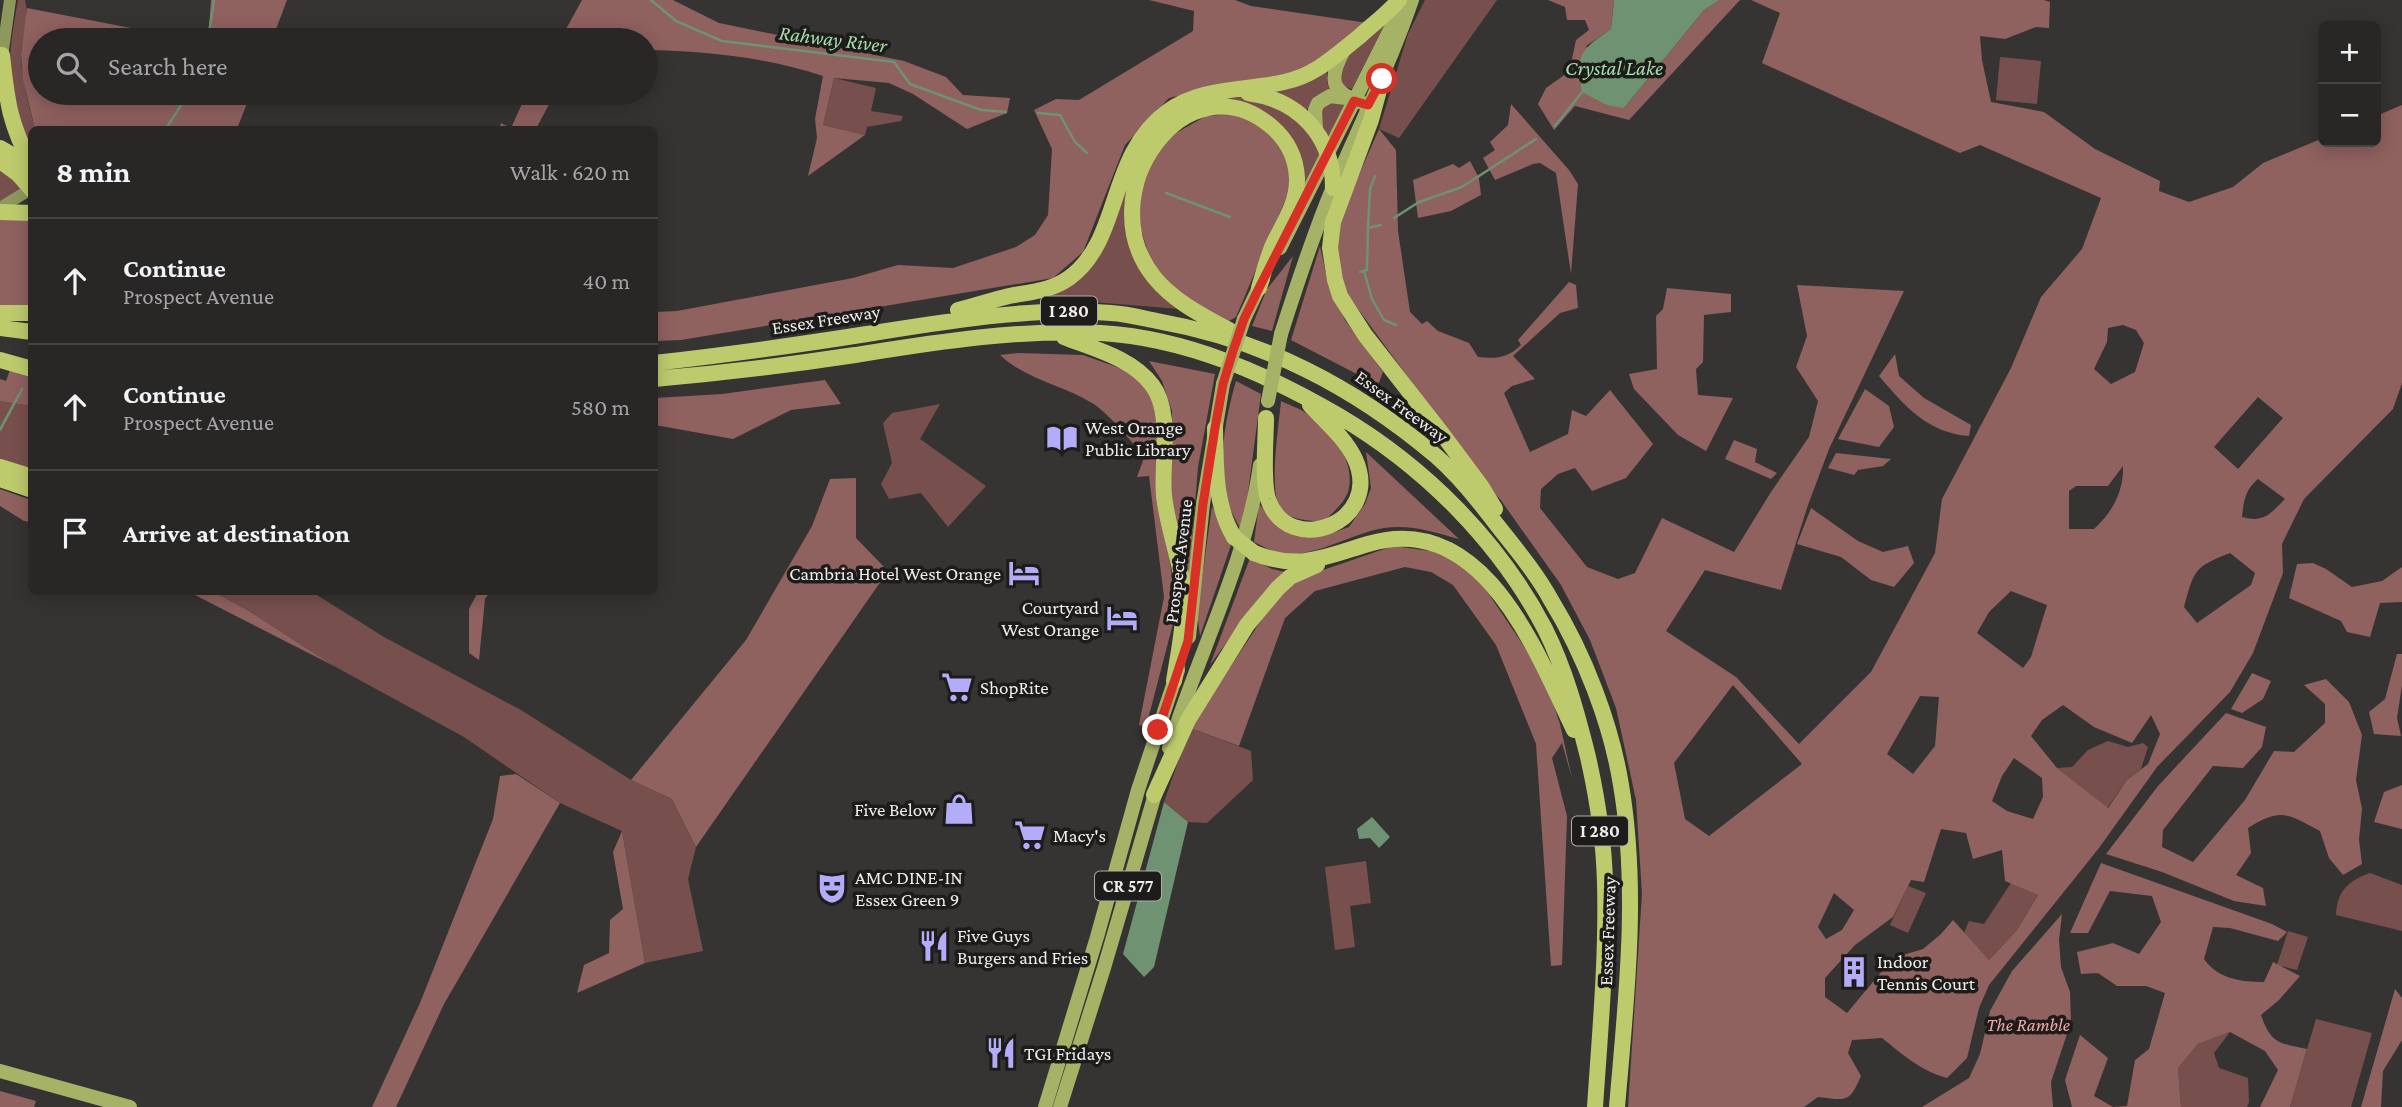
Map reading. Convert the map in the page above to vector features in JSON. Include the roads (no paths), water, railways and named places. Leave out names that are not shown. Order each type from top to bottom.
[{"type":"highway","points":[[876,333],[1009,296],[1042,290],[1069,278],[1097,246],[1129,160],[1136,145],[1152,124],[1182,102],[1223,91],[1284,82],[1313,72],[1390,11],[1399,0]]},
{"type":"highway","points":[[1,63],[8,111],[28,168]]},
{"type":"highway","points":[[1382,79],[1371,120],[1333,222],[1330,248],[1335,280],[1340,296],[1364,335],[1481,486],[1524,560]]},
{"type":"highway","points":[[1223,91],[1270,96],[1287,104],[1316,130],[1328,152],[1333,188]]},
{"type":"highway","points":[[1259,288],[1271,250],[1296,194],[1297,180],[1292,156],[1279,133],[1259,117],[1236,109],[1197,111],[1183,118],[1156,141],[1138,174],[1132,214],[1138,248],[1154,277],[1191,310],[1259,348]]},
{"type":"highway","points":[[0,148],[28,173]]},
{"type":"highway","points":[[0,161],[18,174],[28,176]]},
{"type":"highway","points":[[0,210],[28,213]]},
{"type":"highway","name":"Essex Freeway","points":[[658,363],[761,351],[975,316],[1051,311],[1115,313],[1191,327],[1294,362],[1345,388],[1438,458],[1481,504],[1552,601],[1602,708],[1621,785],[1630,872],[1627,984],[1617,1107]]},
{"type":"highway","points":[[0,313],[28,313]]},
{"type":"highway","points":[[0,328],[28,332]]},
{"type":"highway","points":[[1051,332],[1123,362],[1146,377],[1161,402],[1164,419],[1164,494],[1184,598],[1184,618],[1174,681]]},
{"type":"highway","name":"Essex Freeway","points":[[658,379],[732,372],[974,337],[1051,332],[1105,333],[1145,339],[1239,365],[1299,393],[1360,428],[1411,467],[1461,512],[1485,538],[1510,573],[1544,629],[1567,682],[1579,720],[1596,791],[1605,879],[1604,985],[1595,1107]]},
{"type":"highway","points":[[0,354],[28,358]]},
{"type":"highway","points":[[0,360],[28,368]]},
{"type":"highway","points":[[1266,418],[1266,486],[1268,498],[1278,515],[1293,525],[1312,530],[1332,526],[1346,517],[1358,495],[1358,468],[1343,440],[1299,393]]},
{"type":"highway","points":[[1215,428],[1220,505],[1234,537],[1254,553],[1270,560],[1292,563],[1393,539],[1424,540],[1452,550],[1477,568],[1495,587],[1532,644],[1588,757]]},
{"type":"highway","points":[[0,467],[28,476]]},
{"type":"highway","points":[[0,480],[28,489]]},
{"type":"highway","points":[[1154,795],[1188,720],[1247,625],[1266,600],[1290,578],[1352,549]]},
{"type":"main road","points":[[1,63],[10,0]]},
{"type":"main road","name":"Prospect Avenue","points":[[1060,1107],[1173,735],[1248,530],[1281,334],[1361,103],[1406,0]]},
{"type":"main road","name":"Prospect Avenue","points":[[1045,1107],[1138,790],[1188,641],[1203,504],[1215,428],[1223,384],[1244,319],[1328,152],[1361,103],[1382,79],[1412,0]]},
{"type":"main road","points":[[1343,50],[1334,72],[1334,85],[1338,91],[1361,103]]},
{"type":"main road","points":[[1316,130],[1315,110],[1323,99],[1338,96],[1361,103]]},
{"type":"main road","points":[[0,210],[20,197],[28,182]]},
{"type":"main road","points":[[0,1071],[130,1107]]},
{"type":"water","name":"Crystal Lake","points":[[1614,0],[1720,0],[1704,10],[1624,108],[1607,105],[1582,92],[1579,69],[1580,60],[1587,48],[1611,29]]},
{"type":"water","points":[[1164,802],[1188,822],[1154,967],[1144,977],[1123,954]]},
{"type":"water","points":[[1372,817],[1390,837],[1379,848],[1370,838],[1359,839],[1357,829]]},
{"type":"waterway","name":"Rahway River","points":[[210,28],[214,0]]},
{"type":"waterway","name":"Rahway River","points":[[651,0],[676,21],[722,41],[894,62],[910,84],[981,110],[1006,112]]},
{"type":"waterway","name":"Rahway River","points":[[1555,126],[1582,92]]},
{"type":"waterway","name":"Rahway River","points":[[168,126],[181,105]]},
{"type":"waterway","name":"Rahway River","points":[[1038,113],[1060,115],[1075,142],[1087,153]]},
{"type":"waterway","name":"Rahway River","points":[[1394,218],[1419,202],[1462,187],[1536,139]]},
{"type":"waterway","points":[[1368,227],[1370,189],[1375,176]]},
{"type":"waterway","name":"Rahway River","points":[[1166,193],[1230,217]]},
{"type":"waterway","name":"Rahway River","points":[[1360,272],[1367,270],[1368,228],[1381,225]]},
{"type":"waterway","points":[[1364,271],[1372,299],[1384,320],[1396,325]]},
{"type":"waterway","name":"Rahway River","points":[[0,430],[22,389]]},
{"type":"place","name":"West Orange Public Library","points":[[1062,438]]},
{"type":"place","name":"Cambria Hotel West Orange","points":[[1024,573]]},
{"type":"place","name":"Courtyard West Orange","points":[[1122,618]]},
{"type":"place","name":"ShopRite","points":[[957,687]]},
{"type":"place","name":"Five Below","points":[[959,809]]},
{"type":"place","name":"Macy's","points":[[1030,835]]},
{"type":"place","name":"AMC DINE-IN Essex Green 9","points":[[832,888]]},
{"type":"place","name":"Five Guys Burgers and Fries","points":[[934,946]]},
{"type":"place","name":"Indoor Tennis Court","points":[[1854,972]]},
{"type":"place","name":"TGI Fridays","points":[[1001,1053]]},
{"type":"park label","name":"The Ramble","points":[[2028,1024]]}]
